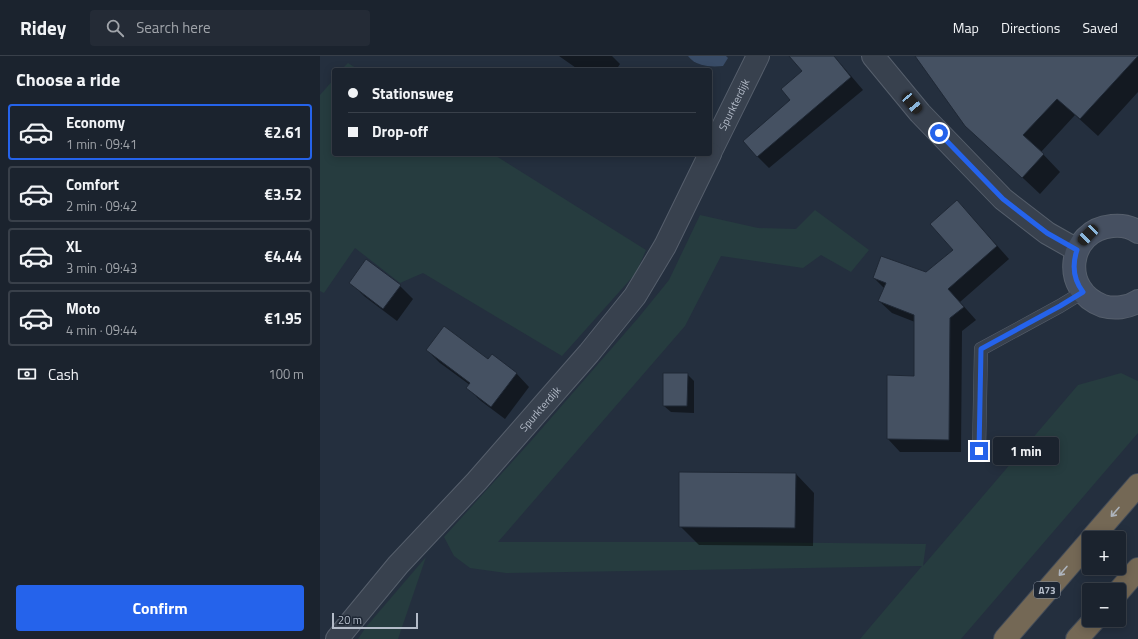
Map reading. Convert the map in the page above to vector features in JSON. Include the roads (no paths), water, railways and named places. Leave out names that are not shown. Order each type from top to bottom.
[{"type":"highway","points":[[1098,531],[1138,485]]},
{"type":"highway","name":"A73","points":[[1004,639],[1082,550]]},
{"type":"highway","points":[[1126,583],[1138,569]]},
{"type":"highway","points":[[1077,639],[1088,627]]},
{"type":"main road","points":[[1134,224],[1106,226],[1088,235],[1077,250],[1074,272],[1078,286],[1096,303],[1111,308],[1128,306],[1138,301]]},
{"type":"street","name":"Spurkterdijk","points":[[712,150],[758,56]]},
{"type":"street","points":[[873,56],[920,113],[1003,199],[1047,233],[1077,250]]},
{"type":"street","name":"Spurkterdijk","points":[[337,639],[398,565],[477,481],[589,353],[635,296],[665,246],[709,156]]},
{"type":"lane","points":[[979,451],[981,349],[1083,292]]},
{"type":"water","points":[[688,56],[726,56],[728,58],[723,66],[709,66],[695,62]]}]
